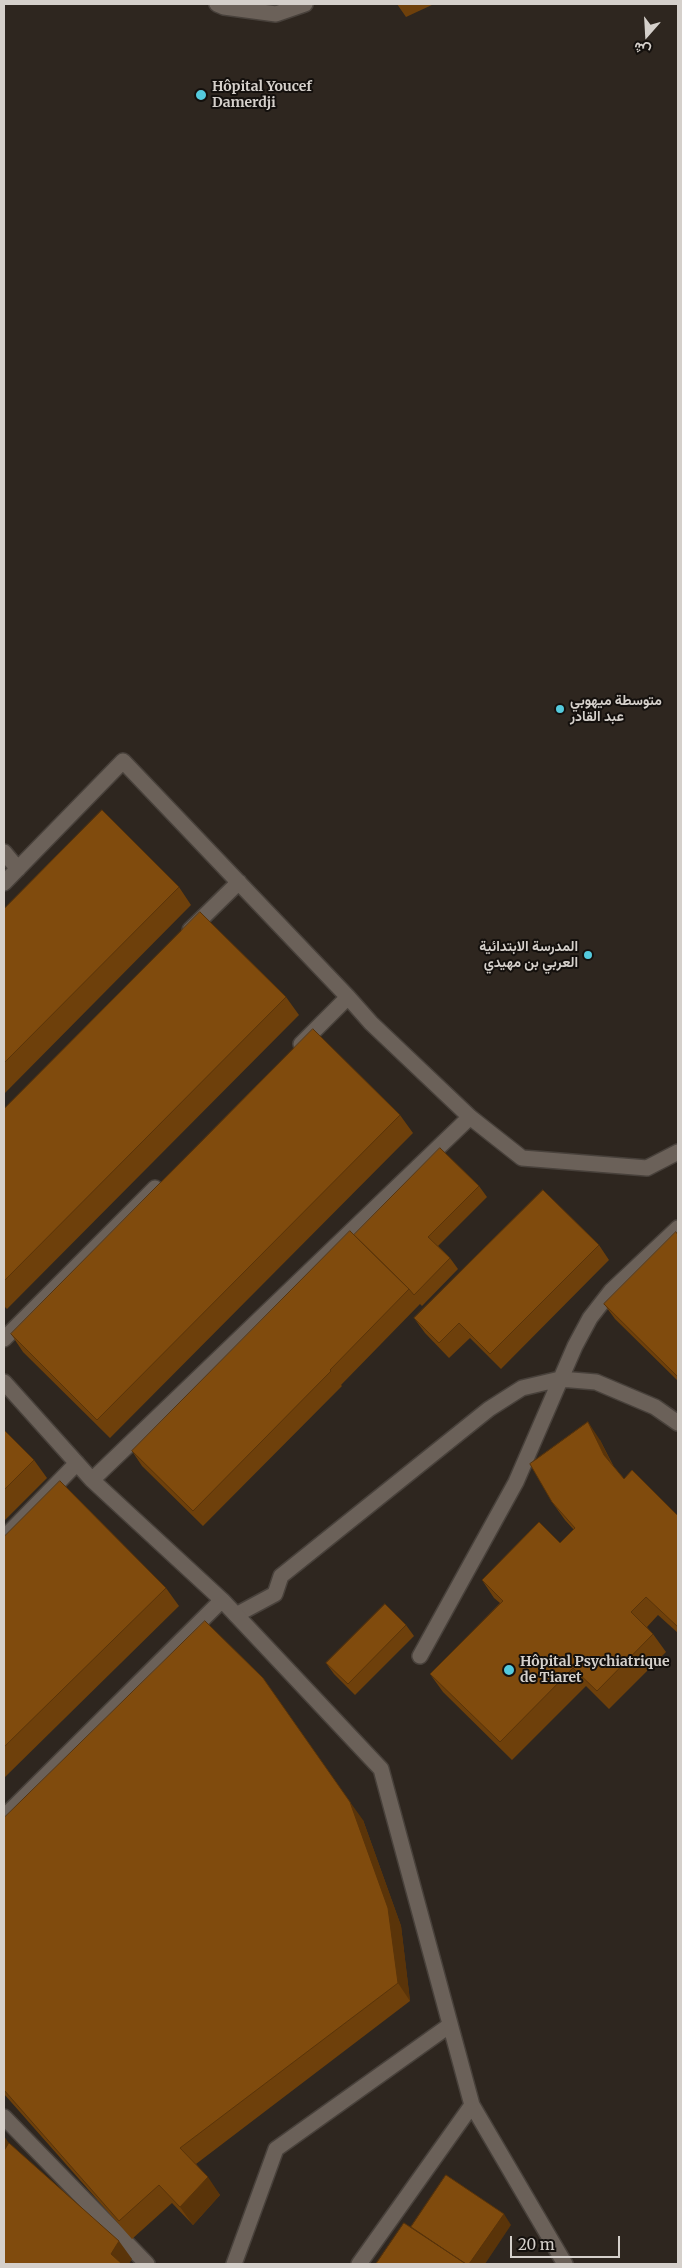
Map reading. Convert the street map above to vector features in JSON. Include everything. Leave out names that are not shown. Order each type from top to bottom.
[{"type":"street","points":[[217,4],[224,7],[276,14],[306,4]]},
{"type":"street","points":[[4,884],[123,761],[371,1023],[470,1117],[522,1158],[647,1168],[678,1152]]},
{"type":"street","points":[[4,852],[18,869]]},
{"type":"street","points":[[176,943],[239,882]]},
{"type":"street","points":[[292,1052],[348,997]]},
{"type":"street","points":[[92,1480],[470,1117]]},
{"type":"street","points":[[4,1339],[166,1178]]},
{"type":"street","points":[[420,1656],[516,1482],[560,1379],[590,1318],[611,1291],[678,1228]]},
{"type":"street","points":[[236,1614],[274,1594],[281,1576],[489,1409],[522,1388],[560,1379],[596,1382],[655,1407],[678,1423]]},
{"type":"street","points":[[4,1382],[92,1480],[222,1600],[381,1769],[472,2106],[565,2264]]},
{"type":"street","points":[[4,1538],[77,1463]]},
{"type":"street","points":[[4,1817],[222,1600]]},
{"type":"street","points":[[234,2264],[276,2150],[450,2025]]},
{"type":"street","points":[[359,2264],[472,2106]]},
{"type":"street","points":[[4,2118],[147,2264]]},
{"type":"building","points":[[102,810],[179,887],[4,1063],[4,909]]},
{"type":"building","points":[[200,912],[286,997],[4,1281],[4,1109]]},
{"type":"building","points":[[313,1029],[400,1115],[97,1420],[11,1334]]},
{"type":"building","points":[[440,1148],[479,1186],[428,1237],[450,1258],[414,1295],[354,1235]]},
{"type":"building","points":[[543,1190],[599,1245],[490,1354],[459,1323],[439,1343],[414,1318]]},
{"type":"building","points":[[350,1231],[409,1289],[193,1511],[132,1451]]},
{"type":"building","points":[[676,1232],[678,1235],[678,1377],[604,1304]]},
{"type":"building","points":[[588,1422],[604,1455],[624,1479],[632,1470],[678,1516],[678,1627],[646,1597],[631,1612],[653,1634],[597,1691],[573,1668],[500,1742],[430,1674],[503,1601],[482,1580],[539,1522],[560,1543],[575,1528],[552,1502],[530,1464]]},
{"type":"building","points":[[4,1430],[34,1460],[4,1490]]},
{"type":"building","points":[[60,1481],[166,1588],[4,1747],[4,1537]]},
{"type":"building","points":[[385,1604],[406,1625],[348,1684],[326,1663]]},
{"type":"building","points":[[205,1621],[263,1678],[350,1802],[388,1908],[398,1983],[180,2148],[208,2177],[180,2207],[159,2185],[119,2221],[4,2090],[4,1818]]},
{"type":"building","points":[[9,2143],[119,2241],[111,2254],[122,2264],[4,2264],[4,2151]]},
{"type":"building","points":[[446,2175],[504,2214],[469,2264],[466,2264],[411,2227]]},
{"type":"building","points":[[404,2223],[466,2264],[376,2264]]},
{"type":"place","name":"Hôpital Youcef Damerdji","points":[[201,95]]},
{"type":"place","name":"متوسطة ميهوبي عبد القادر","points":[[560,709]]},
{"type":"place","name":"المدرسة الابتدائية العربي بن مهيدي","points":[[588,955]]},
{"type":"place","name":"Hôpital Psychiatrique de Tiaret","points":[[509,1670]]}]
